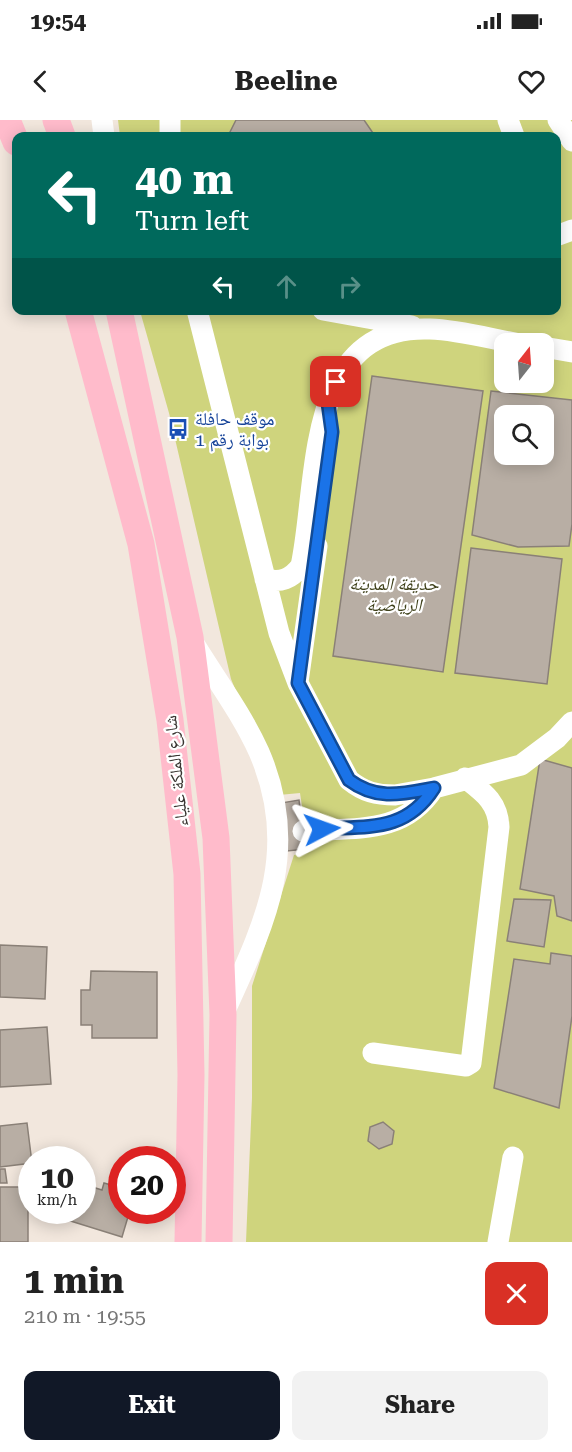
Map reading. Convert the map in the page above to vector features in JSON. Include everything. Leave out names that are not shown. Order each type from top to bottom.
[{"type":"main road","name":"شارع الملكة علياء","points":[[79,315],[141,544],[171,720],[187,874],[191,1075],[188,1242]]},
{"type":"main road","name":"شارع الملكة علياء","points":[[120,315],[190,637],[216,838],[223,1015],[219,1242]]},
{"type":"lane","points":[[558,120],[572,141]]},
{"type":"lane","points":[[198,315],[279,633],[298,683],[349,780],[362,790],[378,795],[434,788],[465,778],[502,772],[520,765],[557,738],[572,722]]},
{"type":"lane","points":[[351,315],[494,340]]},
{"type":"lane","points":[[265,579],[275,582],[286,580],[301,566],[319,432],[336,382],[349,363],[366,348],[386,337],[408,330],[430,329]]},
{"type":"lane","points":[[554,349],[572,352]]},
{"type":"lane","points":[[298,683],[332,432],[328,403]]},
{"type":"lane","points":[[190,637],[259,752],[288,831],[277,861],[267,916],[223,1015]]},
{"type":"lane","points":[[373,1053],[465,1066],[471,1063],[499,827],[496,808],[491,800],[465,778]]},
{"type":"lane","points":[[288,831],[398,822],[414,812],[434,788]]},
{"type":"lane","points":[[498,1242],[513,1156]]},
{"type":"green space","name":"حديقة المدينة الرياضية","points":[[118,120],[572,120],[572,1242],[246,1242],[252,1098],[252,986],[294,855],[309,852],[300,793],[279,795],[231,679],[169,413],[141,315],[561,315],[561,132],[120,132]]},
{"type":"building","points":[[236,120],[364,120],[372,132],[230,132]]},
{"type":"building","points":[[372,376],[483,391],[443,672],[333,656]]},
{"type":"building","points":[[491,391],[572,400],[572,524],[569,546],[518,547],[472,535]]},
{"type":"building","points":[[471,548],[562,559],[547,684],[455,673]]},
{"type":"building","points":[[540,759],[572,768],[572,921],[557,916],[554,896],[520,889]]},
{"type":"building","points":[[299,800],[305,849],[287,851],[281,803]]},
{"type":"building","points":[[514,899],[551,900],[544,947],[507,941]]},
{"type":"building","points":[[0,945],[47,947],[45,999],[0,997]]},
{"type":"building","points":[[551,953],[572,956],[572,1016],[559,1108],[494,1088],[514,959],[550,964]]},
{"type":"building","points":[[91,971],[157,972],[157,1038],[92,1038],[92,1025],[81,1025],[81,990],[90,990]]},
{"type":"building","points":[[47,1027],[51,1084],[0,1087],[0,1030]]},
{"type":"building","points":[[383,1122],[394,1131],[392,1144],[379,1149],[368,1141],[370,1127]]},
{"type":"building","points":[[27,1123],[30,1146],[18,1146],[18,1165],[0,1167],[0,1126]]},
{"type":"building","points":[[0,1169],[5,1169],[7,1183],[0,1183]]},
{"type":"building","points":[[104,1183],[108,1184],[108,1224],[126,1224],[122,1237],[80,1224],[96,1224],[96,1188],[102,1190]]},
{"type":"building","points":[[0,1187],[18,1187],[18,1224],[28,1224],[28,1242],[0,1242]]},
{"type":"place","name":"موقف حافلة بوابة رقم 1","points":[[178,429]]},
{"type":"route","points":[[322,829],[398,822],[414,812],[434,788],[395,795],[378,795],[362,790],[349,780],[340,767],[298,683],[332,432],[328,403],[336,382]]}]
